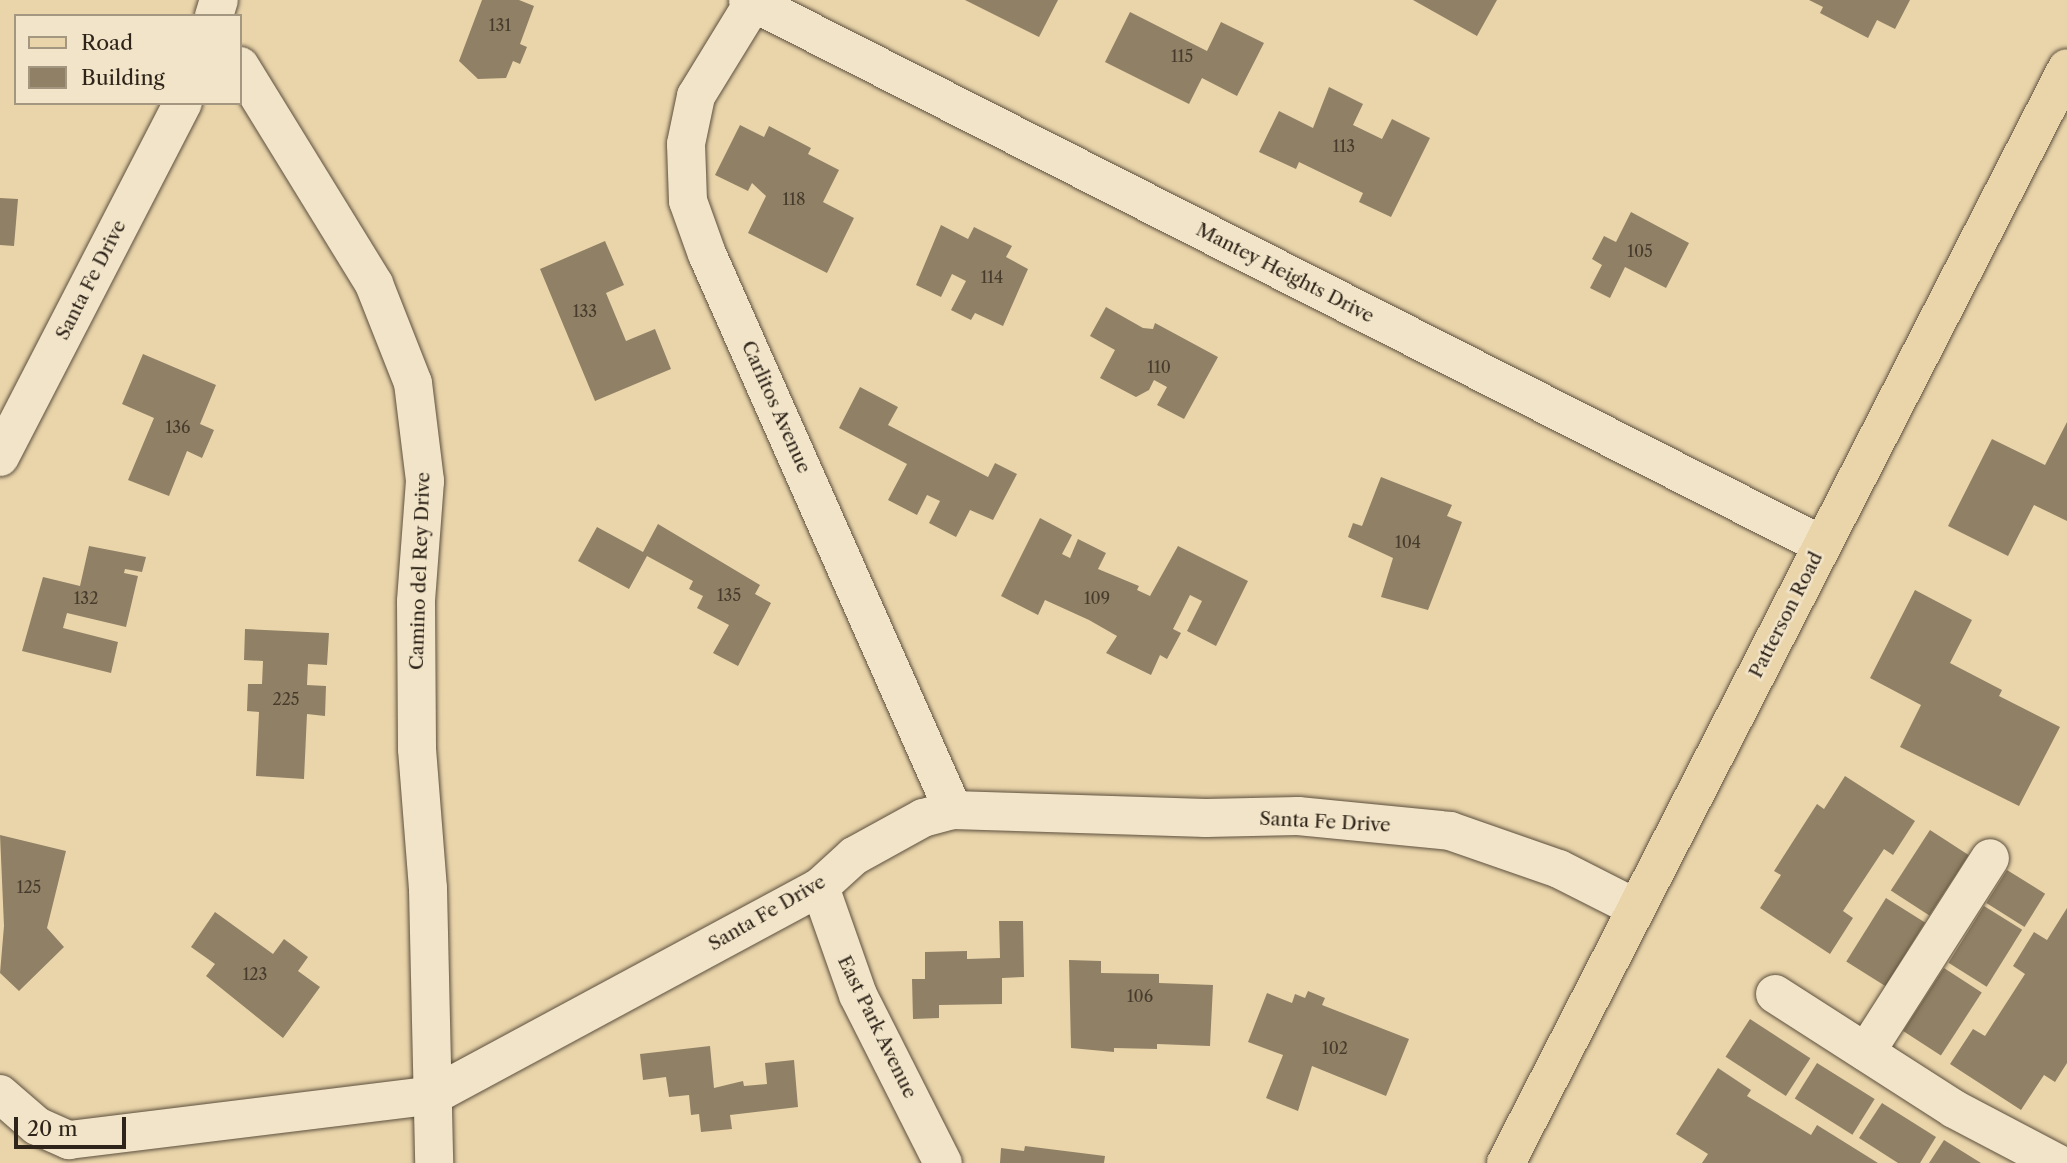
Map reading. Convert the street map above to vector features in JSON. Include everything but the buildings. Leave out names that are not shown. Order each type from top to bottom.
[{"type":"main road","name":"Patterson Road","points":[[1506,1163],[2067,68]]},
{"type":"street","name":"Mantey Heights Drive","points":[[751,1],[1822,545]]},
{"type":"street","name":"Carlitos Avenue","points":[[751,1],[696,96],[686,144],[688,201],[707,254],[953,810]]},
{"type":"street","name":"Camino del Rey Drive","points":[[242,69],[374,284],[413,383],[425,481],[416,602],[417,749],[428,889],[434,1163]]},
{"type":"street","name":"Santa Fe Drive","points":[[0,457],[182,105]]},
{"type":"street","name":"Santa Fe Drive","points":[[0,1094],[37,1126],[69,1140],[434,1095],[820,887],[854,856],[923,818],[953,810],[1206,818],[1298,816],[1450,831],[1559,869],[1636,908]]},
{"type":"street","points":[[1866,1052],[1990,858]]},
{"type":"street","name":"East Park Avenue","points":[[820,887],[858,995],[943,1163]]},
{"type":"street","points":[[1774,994],[1954,1109],[2057,1163]]}]
